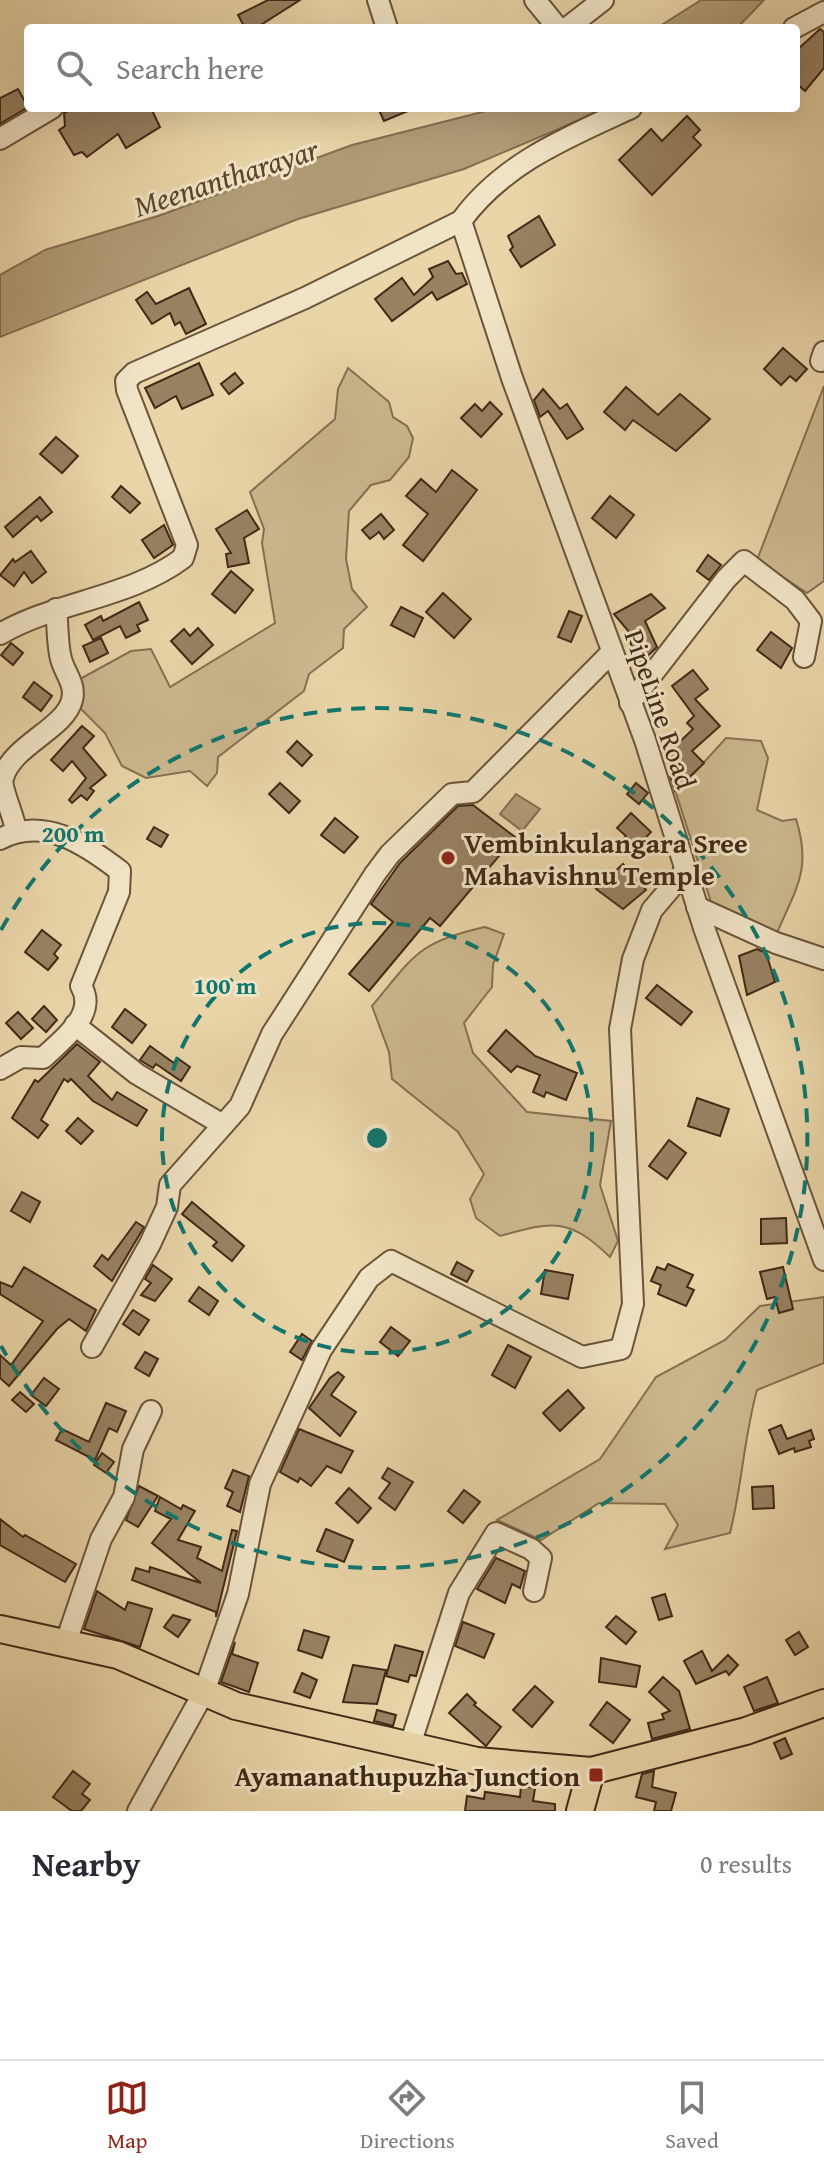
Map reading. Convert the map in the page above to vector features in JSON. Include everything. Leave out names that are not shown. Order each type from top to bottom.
[{"type":"main road","points":[[0,1629],[118,1655],[236,1706],[477,1761],[591,1771],[746,1731],[824,1703]]},
{"type":"main road","points":[[580,1811],[591,1771]]},
{"type":"street","points":[[378,0],[386,24]]},
{"type":"street","points":[[535,0],[555,24]]},
{"type":"street","points":[[572,24],[603,0]]},
{"type":"street","points":[[800,25],[824,12]]},
{"type":"street","points":[[0,139],[45,112]]},
{"type":"street","points":[[0,634],[24,620],[152,576],[174,565],[186,551],[187,545],[126,381],[142,369],[305,298],[461,221],[477,197],[511,170],[562,140],[622,112]]},
{"type":"street","name":"PipeLine Road","points":[[461,221],[512,378],[630,703],[697,907],[824,1260]]},
{"type":"street","points":[[630,703],[744,561],[795,600],[811,621],[804,657]]},
{"type":"street","points":[[0,1069],[21,1057],[43,1058],[86,1010],[88,997],[81,986],[119,892],[120,871],[86,844],[48,831],[8,835],[14,811],[3,793],[3,779],[11,764],[63,716],[71,703],[74,688],[61,658],[56,609]]},
{"type":"street","points":[[92,1347],[150,1244],[167,1207],[170,1185],[240,1106],[272,1034],[390,854],[452,794],[473,792],[611,653]]},
{"type":"street","points":[[138,1811],[204,1692],[238,1594],[260,1484],[321,1350],[369,1278],[391,1261],[582,1357],[621,1349],[633,1304],[620,1029],[633,959],[652,910],[686,870]]},
{"type":"street","points":[[697,907],[776,943],[824,959]]},
{"type":"street","points":[[75,1025],[137,1074],[223,1125]]},
{"type":"street","points":[[65,1645],[101,1539],[124,1497],[133,1449],[151,1411]]},
{"type":"street","points":[[410,1745],[459,1593],[479,1555],[496,1533],[531,1549],[541,1558],[534,1591]]},
{"type":"shaded area","points":[[701,0],[764,0],[741,24],[663,24]]},
{"type":"shaded area","points":[[482,112],[599,112],[464,169],[298,219],[0,337],[0,275],[45,250],[158,216],[352,145]]},
{"type":"shaded area","points":[[348,368],[389,402],[393,417],[407,426],[413,438],[409,457],[390,480],[371,485],[349,511],[346,559],[352,589],[367,607],[344,629],[343,648],[309,674],[304,691],[218,757],[217,773],[207,786],[190,771],[146,778],[122,766],[105,733],[77,705],[80,679],[131,651],[151,649],[170,687],[275,623],[262,543],[264,529],[250,492],[335,419],[338,389]]},
{"type":"shaded area","points":[[824,386],[824,581],[807,593],[757,560]]},
{"type":"shaded area","points":[[726,738],[761,741],[768,758],[757,810],[782,821],[796,819],[801,837],[800,878],[777,933],[712,905],[676,793]]},
{"type":"shaded area","points":[[516,794],[540,809],[522,831],[500,814]]},
{"type":"shaded area","points":[[485,927],[504,934],[493,965],[492,987],[464,1023],[473,1053],[527,1112],[611,1121],[600,1185],[618,1241],[610,1257],[571,1229],[560,1226],[534,1227],[500,1236],[476,1218],[470,1199],[484,1174],[458,1132],[392,1079],[389,1052],[372,1006],[408,963],[430,945]]},
{"type":"shaded area","points":[[824,1297],[824,1363],[757,1390],[730,1533],[665,1549],[678,1525],[665,1504],[599,1503],[541,1540],[497,1520],[600,1459],[656,1377],[725,1340],[760,1306]]},
{"type":"building","points":[[268,0],[300,0],[262,24],[243,24],[238,15]]},
{"type":"building","points":[[820,29],[824,32],[824,68],[805,91],[800,87],[800,47]]},
{"type":"building","points":[[18,89],[24,100],[24,109],[0,124],[0,98]]},
{"type":"building","points":[[153,112],[160,127],[126,148],[118,134],[87,157],[82,152],[74,155],[59,130],[65,126],[64,113]]},
{"type":"building","points":[[380,112],[405,112],[384,121]]},
{"type":"building","points":[[687,116],[700,130],[693,137],[701,145],[652,195],[619,160],[651,129],[662,141]]},
{"type":"building","points":[[539,216],[555,245],[521,267],[510,250],[513,247],[508,236]]},
{"type":"building","points":[[448,261],[456,274],[462,273],[467,284],[437,300],[432,292],[392,321],[375,299],[402,278],[414,295],[433,277],[429,269]]},
{"type":"building","points":[[189,288],[206,324],[186,334],[180,322],[175,325],[170,313],[152,324],[136,300],[147,292],[156,304]]},
{"type":"building","points":[[783,348],[807,369],[796,381],[790,376],[781,385],[764,369]]},
{"type":"building","points":[[199,363],[213,395],[182,409],[176,396],[155,408],[145,388]]},
{"type":"building","points":[[235,373],[243,383],[229,394],[221,384]]},
{"type":"building","points":[[626,387],[658,415],[680,394],[710,419],[676,451],[633,420],[625,430],[604,412]]},
{"type":"building","points":[[543,389],[560,409],[567,404],[583,429],[567,439],[548,411],[540,417],[534,400]]},
{"type":"building","points":[[490,402],[502,414],[481,437],[461,418],[475,404],[482,411]]},
{"type":"building","points":[[56,437],[78,456],[62,473],[40,454]]},
{"type":"building","points":[[452,470],[477,490],[423,561],[403,545],[428,514],[406,496],[421,479],[436,492]]},
{"type":"building","points":[[121,486],[140,503],[130,513],[112,497]]},
{"type":"building","points":[[610,496],[634,515],[616,538],[592,518]]},
{"type":"building","points":[[40,497],[52,512],[41,521],[37,516],[13,537],[5,527]]},
{"type":"building","points":[[247,510],[259,529],[244,538],[249,563],[228,567],[226,554],[231,553],[216,529]]},
{"type":"building","points":[[381,514],[394,530],[384,539],[379,532],[370,539],[362,530]]},
{"type":"building","points":[[164,525],[173,545],[154,558],[142,540]]},
{"type":"building","points":[[31,551],[46,572],[32,583],[24,572],[14,586],[0,575],[13,559],[15,562]]},
{"type":"building","points":[[708,555],[721,565],[709,580],[697,571]]},
{"type":"building","points":[[231,571],[253,590],[235,613],[212,594]]},
{"type":"building","points":[[443,593],[471,619],[454,638],[426,612]]},
{"type":"building","points":[[651,594],[665,608],[645,621],[657,647],[637,666],[630,641],[635,639],[614,614]]},
{"type":"building","points":[[139,602],[148,620],[137,625],[140,631],[126,638],[120,626],[93,640],[85,625],[101,616],[103,621]]},
{"type":"building","points":[[401,607],[423,618],[414,637],[391,625]]},
{"type":"building","points":[[569,611],[582,616],[571,642],[558,637]]},
{"type":"building","points":[[198,628],[213,645],[192,664],[171,641],[184,629],[190,636]]},
{"type":"building","points":[[771,632],[792,648],[781,668],[757,650]]},
{"type":"building","points":[[101,638],[108,653],[90,662],[83,646]]},
{"type":"building","points":[[11,643],[23,653],[13,665],[1,655]]},
{"type":"building","points":[[693,670],[708,689],[695,699],[720,726],[692,751],[704,763],[675,791],[670,776],[675,771],[664,757],[693,729],[687,723],[694,716],[672,686]]},
{"type":"building","points":[[34,682],[52,696],[41,711],[23,697]]},
{"type":"building","points":[[82,726],[94,736],[83,748],[106,775],[90,788],[94,791],[87,800],[81,795],[72,803],[69,800],[86,778],[72,761],[63,771],[51,760]]},
{"type":"building","points":[[297,741],[312,755],[302,766],[287,752]]},
{"type":"building","points":[[280,783],[300,801],[289,813],[269,794]]},
{"type":"building","points":[[636,783],[648,793],[639,804],[627,794]]},
{"type":"building","name":"Vembinkulangara Sree Mahavishnu Temple","points":[[473,805],[515,837],[440,926],[430,918],[369,991],[349,974],[393,922],[371,904],[400,863],[458,806]]},
{"type":"building","points":[[631,813],[651,832],[633,851],[622,840],[626,836],[617,828]]},
{"type":"building","points":[[335,818],[358,837],[344,853],[321,835]]},
{"type":"building","points":[[154,827],[168,835],[161,847],[147,839]]},
{"type":"building","points":[[623,864],[646,890],[623,909],[596,889]]},
{"type":"building","points":[[42,930],[61,945],[54,954],[58,958],[48,970],[25,952]]},
{"type":"building","points":[[757,949],[766,953],[775,982],[747,995],[739,956]]},
{"type":"building","points":[[657,985],[692,1012],[681,1025],[646,998]]},
{"type":"building","points":[[44,1006],[57,1020],[46,1032],[32,1019]]},
{"type":"building","points":[[125,1009],[146,1025],[132,1043],[112,1027]]},
{"type":"building","points":[[18,1012],[33,1028],[21,1039],[6,1023]]},
{"type":"building","points":[[506,1030],[535,1056],[577,1073],[566,1100],[546,1092],[544,1097],[533,1092],[540,1075],[517,1066],[511,1072],[488,1051]]},
{"type":"building","points":[[77,1044],[100,1062],[88,1076],[112,1100],[117,1092],[147,1110],[137,1126],[93,1101],[71,1079],[68,1082],[64,1079],[41,1120],[48,1125],[38,1138],[12,1118],[35,1080],[38,1082]]},
{"type":"building","points":[[150,1046],[174,1063],[177,1058],[190,1067],[181,1081],[156,1064],[153,1068],[140,1060]]},
{"type":"building","points":[[697,1098],[729,1109],[720,1136],[688,1126]]},
{"type":"building","points":[[78,1118],[93,1131],[81,1144],[66,1131]]},
{"type":"building","points":[[669,1140],[686,1153],[667,1179],[649,1166]]},
{"type":"building","points":[[22,1192],[40,1202],[30,1222],[11,1211]]},
{"type":"building","points":[[192,1202],[244,1246],[232,1261],[213,1246],[217,1242],[182,1214]]},
{"type":"building","points":[[786,1218],[787,1243],[761,1244],[761,1219]]},
{"type":"building","points":[[136,1222],[144,1227],[112,1281],[94,1266],[102,1255],[108,1260]]},
{"type":"building","points":[[457,1262],[473,1271],[467,1282],[451,1274]]},
{"type":"building","points":[[668,1264],[693,1275],[687,1287],[694,1290],[686,1306],[658,1294],[661,1285],[651,1281],[657,1267],[665,1270]]},
{"type":"building","points":[[153,1265],[172,1279],[155,1301],[141,1295],[151,1283],[145,1279]]},
{"type":"building","points":[[24,1267],[96,1310],[86,1331],[69,1319],[57,1329],[9,1386],[0,1378],[0,1355],[11,1365],[43,1321],[0,1294],[0,1282],[12,1287]]},
{"type":"building","points":[[783,1267],[793,1309],[779,1313],[775,1297],[767,1299],[760,1272]]},
{"type":"building","points":[[545,1270],[573,1275],[568,1299],[541,1294]]},
{"type":"building","points":[[199,1287],[218,1301],[209,1315],[189,1301]]},
{"type":"building","points":[[133,1310],[149,1320],[139,1335],[123,1324]]},
{"type":"building","points":[[391,1327],[410,1341],[398,1356],[380,1342]]},
{"type":"building","points":[[302,1334],[312,1341],[302,1360],[290,1352]]},
{"type":"building","points":[[508,1345],[531,1357],[515,1388],[492,1375]]},
{"type":"building","points":[[145,1352],[158,1359],[149,1376],[135,1368]]},
{"type":"building","points":[[338,1372],[344,1377],[331,1395],[356,1412],[340,1436],[309,1408],[330,1378]]},
{"type":"building","points":[[44,1378],[59,1389],[46,1406],[31,1395]]},
{"type":"building","points":[[568,1390],[584,1408],[560,1431],[543,1413]]},
{"type":"building","points":[[20,1392],[34,1404],[26,1412],[12,1400]]},
{"type":"building","points":[[106,1403],[126,1411],[117,1432],[109,1428],[95,1460],[56,1440],[62,1429],[89,1442]]},
{"type":"building","points":[[781,1425],[787,1439],[811,1430],[814,1439],[809,1441],[811,1447],[795,1452],[794,1448],[779,1454],[769,1430]]},
{"type":"building","points":[[299,1429],[353,1451],[341,1473],[327,1466],[311,1486],[300,1478],[298,1482],[280,1472]]},
{"type":"building","points":[[102,1453],[114,1462],[106,1473],[94,1465]]},
{"type":"building","points":[[388,1468],[413,1482],[395,1510],[379,1498],[390,1483],[382,1478]]},
{"type":"building","points":[[233,1470],[249,1476],[240,1512],[227,1506],[233,1492],[225,1488]]},
{"type":"building","points":[[139,1486],[158,1496],[138,1527],[126,1520]]},
{"type":"building","points":[[773,1486],[774,1508],[753,1509],[752,1487]]},
{"type":"building","points":[[349,1488],[371,1508],[358,1523],[336,1503]]},
{"type":"building","points":[[464,1490],[480,1502],[463,1523],[448,1511]]},
{"type":"building","points":[[160,1497],[181,1509],[183,1505],[195,1511],[178,1540],[201,1547],[197,1558],[222,1571],[232,1530],[237,1531],[216,1617],[216,1612],[132,1580],[136,1568],[149,1572],[150,1567],[201,1583],[152,1543],[171,1519],[155,1511]]},
{"type":"building","points":[[0,1519],[23,1537],[25,1535],[76,1564],[65,1582],[0,1545]]},
{"type":"building","points":[[326,1529],[353,1540],[344,1562],[317,1551]]},
{"type":"building","points":[[496,1558],[525,1571],[520,1588],[512,1584],[505,1603],[477,1589]]},
{"type":"building","points":[[97,1591],[125,1610],[128,1602],[152,1609],[140,1647],[84,1629]]},
{"type":"building","points":[[665,1594],[672,1616],[659,1620],[652,1598]]},
{"type":"building","points":[[173,1615],[190,1620],[178,1637],[164,1627]]},
{"type":"building","points":[[616,1616],[636,1632],[626,1644],[606,1627]]},
{"type":"building","points":[[463,1622],[494,1634],[484,1658],[455,1646]]},
{"type":"building","points":[[304,1630],[329,1637],[322,1658],[298,1650]]},
{"type":"building","points":[[799,1632],[808,1647],[795,1655],[786,1640]]},
{"type":"building","points":[[235,1642],[232,1654],[258,1663],[249,1692],[221,1682]]},
{"type":"building","points":[[395,1645],[423,1652],[416,1676],[410,1675],[408,1682],[386,1676]]},
{"type":"building","points":[[702,1651],[712,1671],[728,1655],[738,1665],[729,1675],[726,1671],[696,1684],[684,1661]]},
{"type":"building","points":[[601,1658],[640,1666],[636,1687],[599,1682]]},
{"type":"building","points":[[353,1665],[386,1670],[377,1704],[343,1702]]},
{"type":"building","points":[[302,1673],[317,1680],[310,1698],[294,1692]]},
{"type":"building","points":[[663,1677],[679,1691],[690,1729],[652,1739],[648,1723],[664,1719],[662,1714],[670,1711],[649,1692]]},
{"type":"building","points":[[767,1677],[778,1703],[754,1711],[744,1687]]},
{"type":"building","points":[[535,1686],[553,1702],[532,1727],[513,1710]]},
{"type":"building","points":[[467,1694],[476,1703],[474,1705],[501,1727],[486,1746],[449,1713]]},
{"type":"building","points":[[607,1702],[630,1720],[613,1743],[590,1725]]},
{"type":"building","points":[[377,1710],[396,1715],[393,1726],[374,1721]]},
{"type":"building","points":[[785,1738],[792,1754],[781,1759],[774,1743]]},
{"type":"building","points":[[73,1771],[90,1784],[82,1794],[90,1800],[81,1811],[72,1811],[53,1797]]},
{"type":"building","points":[[654,1771],[652,1787],[676,1793],[671,1811],[654,1811],[656,1802],[636,1797],[642,1774]]},
{"type":"building","points":[[521,1786],[535,1788],[533,1801],[555,1804],[555,1811],[465,1811],[467,1796],[484,1799],[485,1792],[520,1797]]},
{"type":"place","name":"Vembinkulangara Sree Mahavishnu Temple","points":[[448,858]]},
{"type":"place","name":"Ayamanathupuzha Junction","points":[[596,1775]]},
{"type":"water label","name":"Meenantharayar","points":[[226,177]]}]
